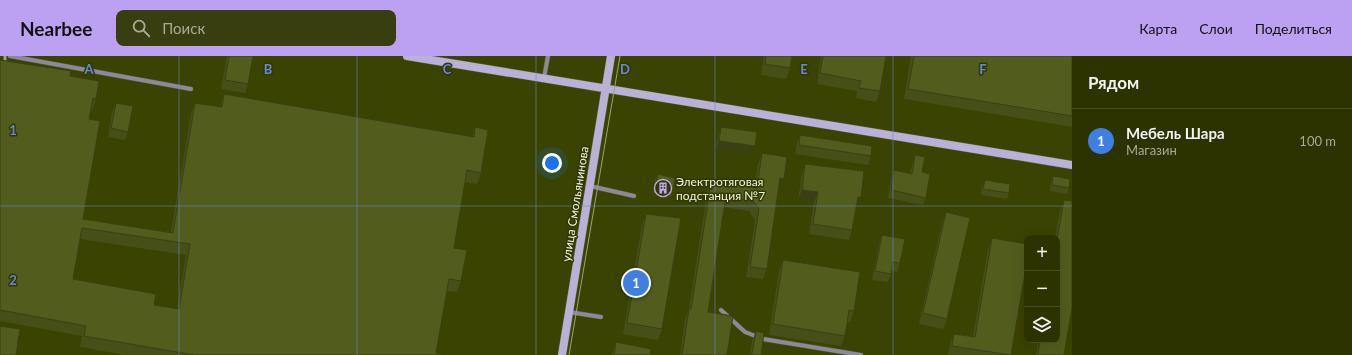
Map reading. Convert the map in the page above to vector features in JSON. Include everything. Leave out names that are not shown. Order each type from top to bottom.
[{"type":"street","points":[[407,56],[1072,165]]},
{"type":"street","name":"улица Смольянинова","points":[[562,355],[611,56]]},
{"type":"lane","points":[[10,56],[191,89]]},
{"type":"lane","points":[[544,79],[548,56]]},
{"type":"lane","points":[[590,186],[634,196]]},
{"type":"lane","points":[[721,310],[745,332],[763,339],[862,355]]},
{"type":"lane","points":[[569,312],[601,317]]},
{"type":"building","points":[[229,56],[253,56],[248,84],[225,80]]},
{"type":"building","points":[[766,56],[792,56],[790,68],[765,64]]},
{"type":"building","points":[[823,56],[886,56],[880,91],[859,88],[861,81],[820,73]]},
{"type":"building","points":[[914,56],[1072,56],[1072,116],[908,89]]},
{"type":"building","points":[[0,60],[71,71],[70,76],[99,81],[96,99],[93,98],[89,119],[100,121],[83,219],[173,233],[195,103],[222,107],[224,94],[474,137],[475,127],[488,130],[481,173],[467,170],[454,248],[467,250],[461,281],[449,279],[436,353],[446,355],[194,355],[84,336],[86,326],[0,310]],"holes":[[[82,228],[190,244],[179,309],[154,305],[156,294],[73,279]]]},
{"type":"building","points":[[116,103],[133,106],[128,132],[111,128]]},
{"type":"building","points":[[721,127],[757,132],[755,146],[719,141]]},
{"type":"building","points":[[800,135],[872,146],[871,156],[799,145]]},
{"type":"building","points":[[762,153],[787,157],[784,179],[780,178],[767,269],[750,267],[759,209],[753,201],[726,196],[708,312],[733,316],[727,355],[682,355],[689,309],[691,309],[711,183],[757,188]]},
{"type":"building","points":[[915,155],[925,157],[922,172],[930,174],[926,198],[891,190],[894,170],[912,174]]},
{"type":"building","points":[[805,164],[864,171],[861,197],[858,197],[852,230],[813,224],[818,192],[802,190]]},
{"type":"building","points":[[658,174],[675,178],[673,190],[655,187]]},
{"type":"building","points":[[1053,176],[1070,179],[1069,188],[1052,185]]},
{"type":"building","points":[[985,180],[1010,184],[1009,193],[983,189]]},
{"type":"building","points":[[1064,200],[1072,201],[1072,308],[1064,355],[1038,355],[1040,343],[1060,343],[1060,235],[1058,235]]},
{"type":"building","points":[[946,212],[970,218],[947,319],[923,313]]},
{"type":"building","points":[[646,214],[681,218],[662,329],[627,323]]},
{"type":"building","points":[[882,235],[905,239],[900,263],[893,262],[891,274],[875,271]]},
{"type":"building","points":[[992,238],[1024,243],[1024,279],[1011,355],[952,346],[954,334],[975,337]]},
{"type":"building","points":[[783,260],[860,272],[854,311],[849,310],[845,336],[773,324]]},
{"type":"building","points":[[0,326],[20,329],[16,355],[0,355]]},
{"type":"building","points":[[756,331],[764,333],[761,355],[748,355],[752,354]]},
{"type":"building","points":[[616,342],[651,349],[650,355],[614,355]]},
{"type":"tram line","points":[[569,355],[620,56]]},
{"type":"railway","points":[[5,56],[5,67]]},
{"type":"place","name":"Электротяговая подстанция №7","points":[[663,188]]},
{"type":"place","name":"Мебель Шара","points":[[636,283]]}]
